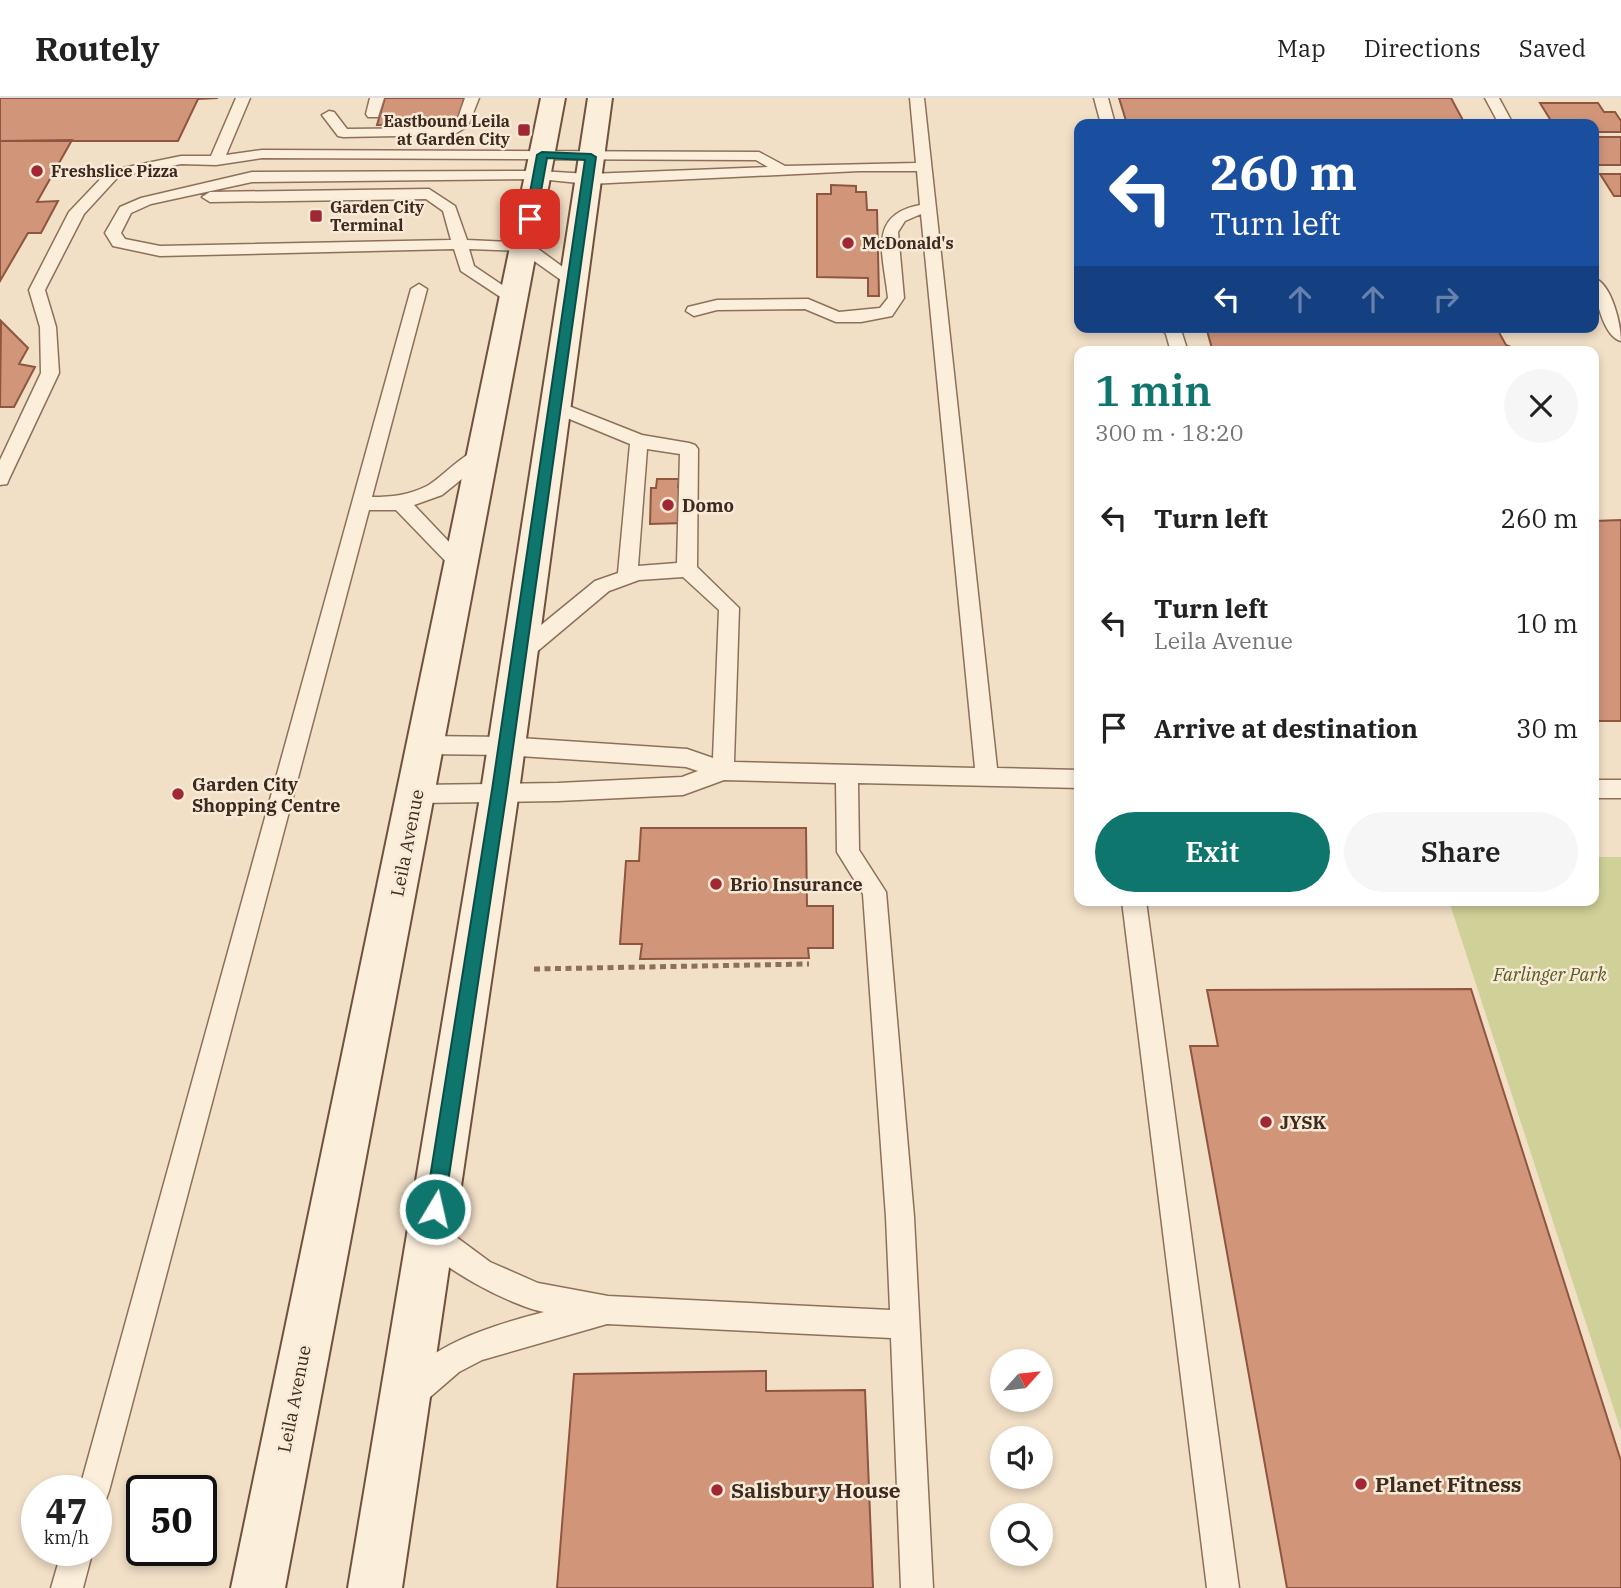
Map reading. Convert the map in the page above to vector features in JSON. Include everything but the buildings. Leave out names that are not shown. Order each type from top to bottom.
[{"type":"main road","name":"Leila Avenue","points":[[258,1588],[553,98]]},
{"type":"main road","points":[[375,1588],[500,790],[600,98]]},
{"type":"lane","points":[[216,161],[243,98]]},
{"type":"lane","points":[[373,114],[377,98]]},
{"type":"lane","points":[[329,116],[343,133],[448,132],[463,123],[472,98]]},
{"type":"lane","points":[[917,98],[987,778]]},
{"type":"lane","points":[[1101,98],[1107,119]]},
{"type":"lane","points":[[1492,98],[1503,119]]},
{"type":"lane","points":[[0,479],[50,373],[48,327],[37,290],[77,212],[113,174],[181,160],[216,161],[262,154],[590,168],[786,170],[924,167]]},
{"type":"lane","points":[[574,281],[524,246],[160,251],[119,243],[113,233],[125,210],[146,201],[252,177],[541,165],[590,168],[759,156],[786,170]]},
{"type":"lane","points":[[175,196],[429,194],[450,209],[467,268],[514,301]]},
{"type":"lane","points":[[694,311],[712,318],[876,315],[893,306],[896,286],[890,232],[894,222],[905,213],[928,209]]},
{"type":"lane","points":[[98,1475],[419,289]]},
{"type":"lane","points":[[1599,294],[1621,336]]},
{"type":"lane","points":[[555,407],[639,441],[688,449],[687,569]]},
{"type":"lane","points":[[627,577],[639,441]]},
{"type":"lane","points":[[361,504],[401,503],[435,490],[482,454]]},
{"type":"lane","points":[[401,503],[461,565]]},
{"type":"lane","points":[[520,654],[602,586],[638,573],[687,569],[729,608],[723,771]]},
{"type":"lane","points":[[425,746],[505,746],[687,758],[723,771],[847,776],[1074,779]]},
{"type":"lane","points":[[417,794],[500,790],[558,792],[683,786],[723,771]]},
{"type":"lane","points":[[847,776],[848,852],[874,892],[906,1325],[917,1588]]},
{"type":"lane","points":[[1599,789],[1621,789]]},
{"type":"lane","points":[[1135,906],[1223,1588]]},
{"type":"lane","points":[[430,1235],[480,1272],[537,1297],[608,1310],[906,1325]]},
{"type":"lane","points":[[404,1402],[433,1374],[462,1354],[608,1310]]},
{"type":"lane","points":[[67,1588],[73,1566]]},
{"type":"path","points":[[534,969],[809,964]]},
{"type":"green space","name":"Farlinger Park","points":[[1599,857],[1621,857],[1621,1431],[1451,906],[1599,906]]},
{"type":"place","name":"Eastbound Leila at Garden City","points":[[524,130]]},
{"type":"place","name":"Freshslice Pizza","points":[[37,171]]},
{"type":"place","name":"Garden City Terminal","points":[[316,216]]},
{"type":"place","name":"McDonald's","points":[[848,243]]},
{"type":"place","name":"Domo","points":[[668,505]]},
{"type":"place","name":"Garden City Shopping Centre","points":[[178,794]]},
{"type":"place","name":"Brio Insurance","points":[[716,884]]},
{"type":"place","name":"JYSK","points":[[1266,1122]]},
{"type":"place","name":"Planet Fitness","points":[[1361,1484]]},
{"type":"place","name":"Salisbury House","points":[[717,1490]]},
{"type":"route","points":[[435,1209],[500,790],[591,157],[542,155],[530,219]]}]
